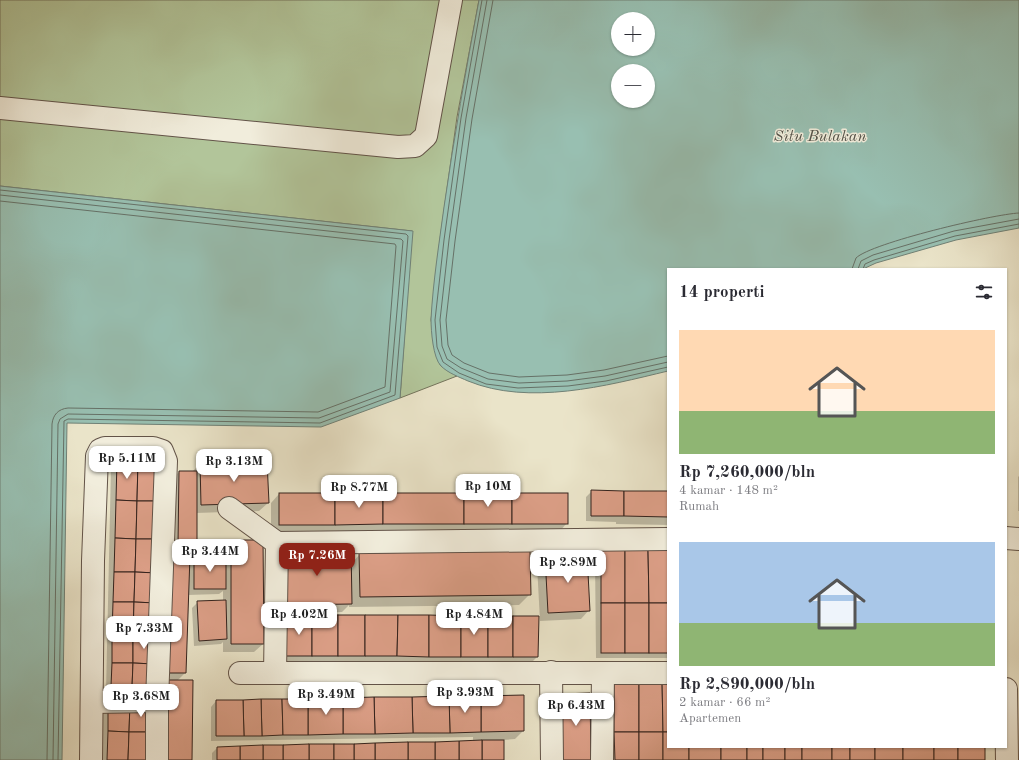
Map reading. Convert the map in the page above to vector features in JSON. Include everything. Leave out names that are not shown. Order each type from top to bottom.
[{"type":"street","points":[[0,108],[375,145],[398,147],[415,146],[426,136],[451,0]]},
{"type":"street","points":[[90,760],[93,561],[97,456],[100,450],[105,448],[158,448],[162,451],[166,458],[157,701],[157,760]]},
{"type":"street","points":[[229,508],[276,543],[667,539]]},
{"type":"street","points":[[1007,538],[1019,538]]},
{"type":"street","points":[[275,673],[276,543]]},
{"type":"street","points":[[551,672],[552,760]]},
{"type":"street","points":[[240,673],[667,673]]},
{"type":"street","points":[[602,760],[603,673]]},
{"type":"street","points":[[92,702],[157,701]]},
{"type":"street","points":[[1007,724],[1008,760]]},
{"type":"green space","points":[[0,0],[479,0],[457,117],[440,239],[431,320],[440,365],[457,376],[400,398],[412,231],[0,186]]},
{"type":"water","name":"Situ Bulakan","points":[[479,0],[1019,0],[1019,228],[956,240],[876,263],[865,268],[667,268],[667,371],[594,387],[542,393],[516,392],[492,388],[468,381],[447,371],[441,366],[436,357],[431,330],[435,277],[444,207]]},
{"type":"water","points":[[0,186],[413,231],[400,398],[321,427],[67,423],[62,760],[0,760]]},
{"type":"building","points":[[117,460],[138,461],[137,501],[116,500]]},
{"type":"building","points":[[138,461],[159,461],[158,501],[137,501]]},
{"type":"building","points":[[267,461],[269,503],[201,505],[200,463]]},
{"type":"building","points":[[179,471],[197,471],[197,546],[178,545]]},
{"type":"building","points":[[591,490],[624,491],[624,516],[591,516]]},
{"type":"building","points":[[624,491],[667,491],[667,517],[624,516]]},
{"type":"building","points":[[279,493],[335,493],[335,525],[279,525]]},
{"type":"building","points":[[335,493],[383,493],[383,524],[335,525]]},
{"type":"building","points":[[383,493],[464,493],[464,524],[383,524]]},
{"type":"building","points":[[464,493],[512,493],[512,524],[464,524]]},
{"type":"building","points":[[512,493],[568,493],[568,524],[512,524]]},
{"type":"building","points":[[116,500],[137,501],[136,539],[115,538]]},
{"type":"building","points":[[137,501],[158,501],[158,539],[136,539]]},
{"type":"building","points":[[115,538],[136,539],[135,572],[114,572]]},
{"type":"building","points":[[136,539],[158,539],[157,573],[135,572]]},
{"type":"building","points":[[231,540],[263,540],[264,644],[231,644]]},
{"type":"building","points":[[351,548],[352,604],[282,605],[282,549]]},
{"type":"building","points":[[601,550],[625,550],[625,603],[601,603]]},
{"type":"building","points":[[625,550],[648,550],[649,603],[625,603]]},
{"type":"building","points":[[648,550],[667,550],[667,603],[649,603]]},
{"type":"building","points":[[530,551],[531,595],[360,597],[359,553]]},
{"type":"building","points":[[172,554],[190,555],[186,673],[168,673]]},
{"type":"building","points":[[587,554],[590,611],[548,613],[545,556]]},
{"type":"building","points":[[194,557],[226,557],[226,589],[194,589]]},
{"type":"building","points":[[114,572],[135,572],[134,602],[113,602]]},
{"type":"building","points":[[135,572],[157,573],[156,603],[134,602]]},
{"type":"building","points":[[226,600],[227,639],[199,641],[197,601]]},
{"type":"building","points":[[113,602],[134,602],[133,636],[112,635]]},
{"type":"building","points":[[134,602],[156,603],[155,636],[133,636]]},
{"type":"building","points":[[601,603],[625,603],[625,653],[601,653]]},
{"type":"building","points":[[625,603],[649,603],[649,653],[625,653]]},
{"type":"building","points":[[649,603],[667,603],[667,653],[649,653]]},
{"type":"building","points":[[286,615],[312,615],[312,656],[286,656]]},
{"type":"building","points":[[312,615],[338,615],[338,656],[312,656]]},
{"type":"building","points":[[338,615],[365,615],[365,656],[338,656]]},
{"type":"building","points":[[365,615],[398,615],[397,656],[365,656]]},
{"type":"building","points":[[398,615],[429,615],[429,657],[397,656]]},
{"type":"building","points":[[429,615],[461,616],[461,657],[429,657]]},
{"type":"building","points":[[461,616],[488,616],[488,657],[461,657]]},
{"type":"building","points":[[488,616],[513,616],[513,657],[488,657]]},
{"type":"building","points":[[513,616],[539,616],[538,657],[513,657]]},
{"type":"building","points":[[112,635],[133,636],[133,663],[112,663]]},
{"type":"building","points":[[133,636],[155,636],[154,664],[133,663]]},
{"type":"building","points":[[112,663],[133,663],[132,687],[111,686]]},
{"type":"building","points":[[133,663],[154,664],[154,687],[132,687]]},
{"type":"building","points":[[639,679],[639,732],[614,732],[614,680]]},
{"type":"building","points":[[639,679],[662,679],[663,732],[639,732]]},
{"type":"building","points":[[662,679],[667,679],[667,732],[663,732]]},
{"type":"building","points":[[166,680],[193,680],[192,760],[165,760]]},
{"type":"building","points":[[590,693],[591,760],[562,760],[561,694]]},
{"type":"building","points":[[524,695],[524,731],[481,732],[481,696]]},
{"type":"building","points":[[449,696],[481,696],[481,732],[450,733]]},
{"type":"building","points":[[449,696],[450,733],[413,733],[412,697]]},
{"type":"building","points":[[374,697],[412,697],[413,733],[375,734]]},
{"type":"building","points":[[374,697],[375,734],[343,734],[343,698]]},
{"type":"building","points":[[343,698],[343,734],[308,735],[308,699]]},
{"type":"building","points":[[261,699],[282,699],[283,735],[262,736]]},
{"type":"building","points":[[261,699],[262,736],[244,736],[243,700]]},
{"type":"building","points":[[282,699],[308,699],[308,735],[283,735]]},
{"type":"building","points":[[216,700],[243,700],[244,736],[216,736]]},
{"type":"building","points":[[108,702],[130,703],[129,732],[108,731]]},
{"type":"building","points":[[130,703],[153,703],[152,732],[129,732]]},
{"type":"building","points":[[108,731],[129,732],[128,760],[107,760]]},
{"type":"building","points":[[129,732],[152,732],[151,760],[128,760]]},
{"type":"building","points":[[614,732],[639,732],[639,760],[615,760]]},
{"type":"building","points":[[639,732],[663,732],[663,760],[639,760]]},
{"type":"building","points":[[663,732],[667,732],[667,748],[689,748],[689,760],[663,760]]},
{"type":"building","points":[[482,740],[504,740],[504,760],[482,760]]},
{"type":"building","points":[[482,740],[482,760],[459,760],[459,741]]},
{"type":"building","points":[[459,741],[459,760],[435,760],[435,742]]},
{"type":"building","points":[[408,742],[435,742],[435,760],[408,760]]},
{"type":"building","points":[[408,742],[408,760],[375,760],[375,743]]},
{"type":"building","points":[[375,743],[375,760],[354,760],[354,744]]},
{"type":"building","points":[[309,744],[334,744],[334,760],[309,760]]},
{"type":"building","points":[[309,744],[309,760],[283,760],[283,745]]},
{"type":"building","points":[[334,744],[354,744],[354,760],[334,760]]},
{"type":"building","points":[[263,745],[283,745],[283,760],[263,760]]},
{"type":"building","points":[[263,745],[263,760],[240,760],[240,746]]},
{"type":"building","points":[[240,746],[240,760],[217,760],[217,747]]},
{"type":"building","points":[[689,748],[721,748],[721,760],[689,760]]},
{"type":"building","points":[[721,748],[747,748],[747,760],[721,760]]},
{"type":"building","points":[[747,748],[763,748],[763,760],[747,760]]},
{"type":"building","points":[[763,748],[785,748],[785,760],[763,760]]},
{"type":"building","points":[[785,748],[802,748],[802,760],[785,760]]},
{"type":"building","points":[[802,748],[832,748],[832,760],[802,760]]},
{"type":"building","points":[[832,748],[850,748],[850,760],[832,760]]},
{"type":"building","points":[[850,748],[875,748],[875,760],[850,760]]},
{"type":"building","points":[[875,748],[903,748],[903,760],[875,760]]},
{"type":"building","points":[[903,748],[934,748],[934,760],[903,760]]},
{"type":"building","points":[[934,748],[958,748],[958,760],[934,760]]},
{"type":"building","points":[[958,748],[985,748],[985,760],[958,760]]}]
